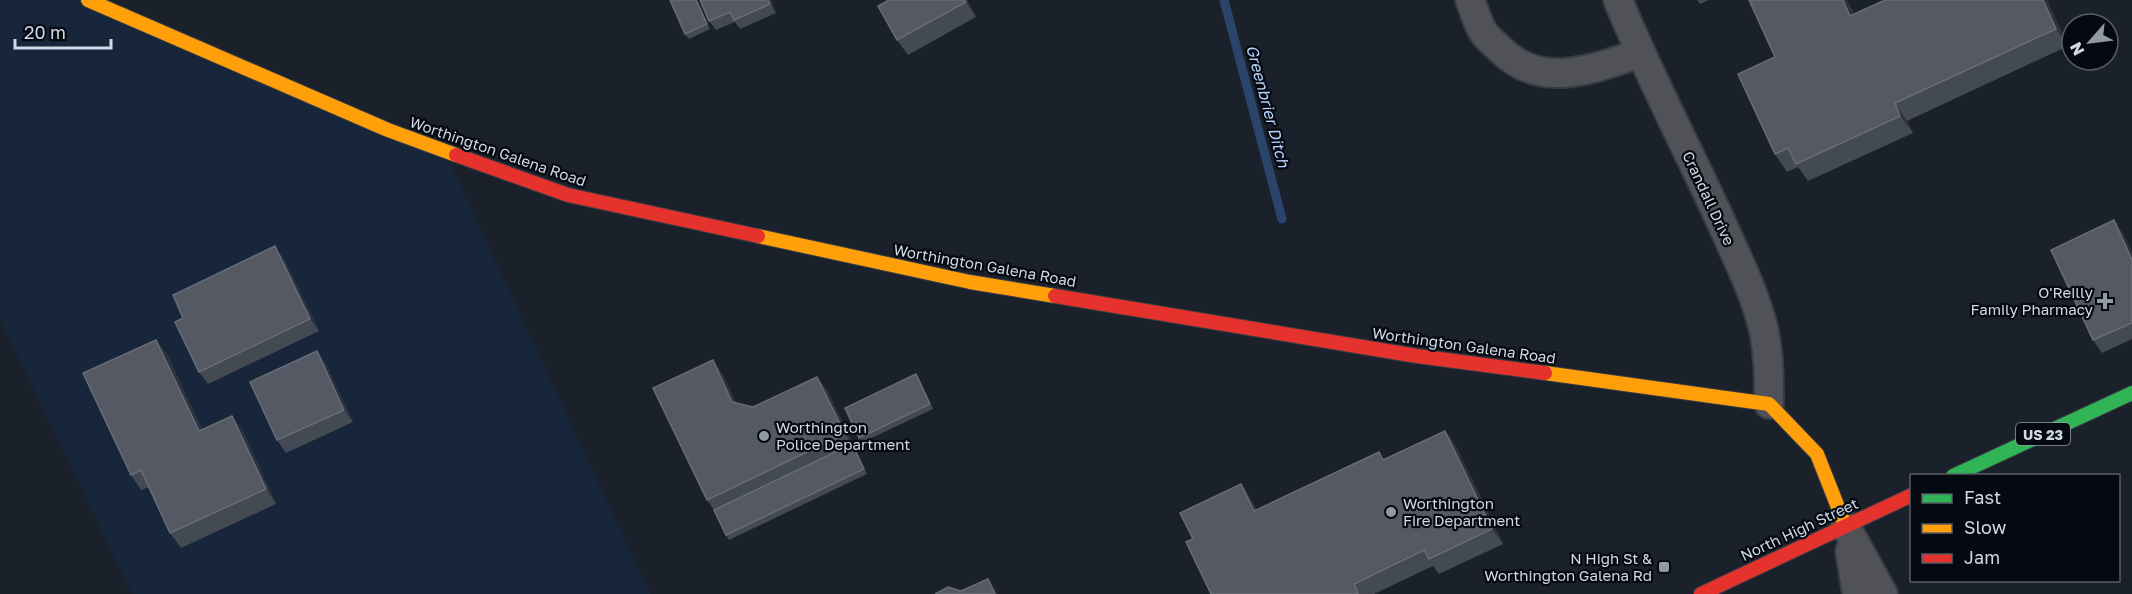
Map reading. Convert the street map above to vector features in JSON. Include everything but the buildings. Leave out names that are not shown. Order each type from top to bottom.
[{"type":"street","name":"Worthington Galena Road","points":[[88,0],[388,130],[568,195],[970,282],[1418,356],[1769,404]]},
{"type":"street","points":[[1470,0],[1483,32],[1506,55],[1525,68],[1568,74],[1593,70],[1640,53]]},
{"type":"street","name":"Crandall Drive","points":[[1618,0],[1640,53],[1708,192],[1752,290],[1763,328],[1769,371],[1769,404]]},
{"type":"street","name":"US 23","points":[[1957,474],[2132,393]]},
{"type":"street","points":[[1769,404],[1817,454],[1845,525],[1883,594]]},
{"type":"street","name":"North High Street","points":[[1701,594],[1910,495]]},
{"type":"street","points":[[1845,525],[1857,594]]},
{"type":"shaded area","points":[[0,0],[88,0],[444,150],[650,594],[132,594],[0,319]]},
{"type":"waterway","name":"Greenbrier Ditch","points":[[1224,0],[1282,219]]},
{"type":"traffic: fast","points":[[1957,474],[2132,393]]},
{"type":"traffic: slow","points":[[88,0],[388,130],[456,155]]},
{"type":"traffic: slow","points":[[758,236],[970,282],[1055,296]]},
{"type":"traffic: slow","points":[[1545,373],[1769,404],[1817,454],[1845,525]]},
{"type":"traffic: jam","points":[[456,155],[568,195],[758,236]]},
{"type":"traffic: jam","points":[[1055,296],[1417,356],[1545,373]]},
{"type":"traffic: jam","points":[[1701,594],[1910,496]]},
{"type":"place","name":"O'Reilly Family Pharmacy","points":[[2105,301]]},
{"type":"place","name":"Worthington Police Department","points":[[764,436]]},
{"type":"place","name":"Worthington Fire Department","points":[[1391,512]]},
{"type":"place","name":"N High St & Worthington Galena Rd","points":[[1664,567]]}]
